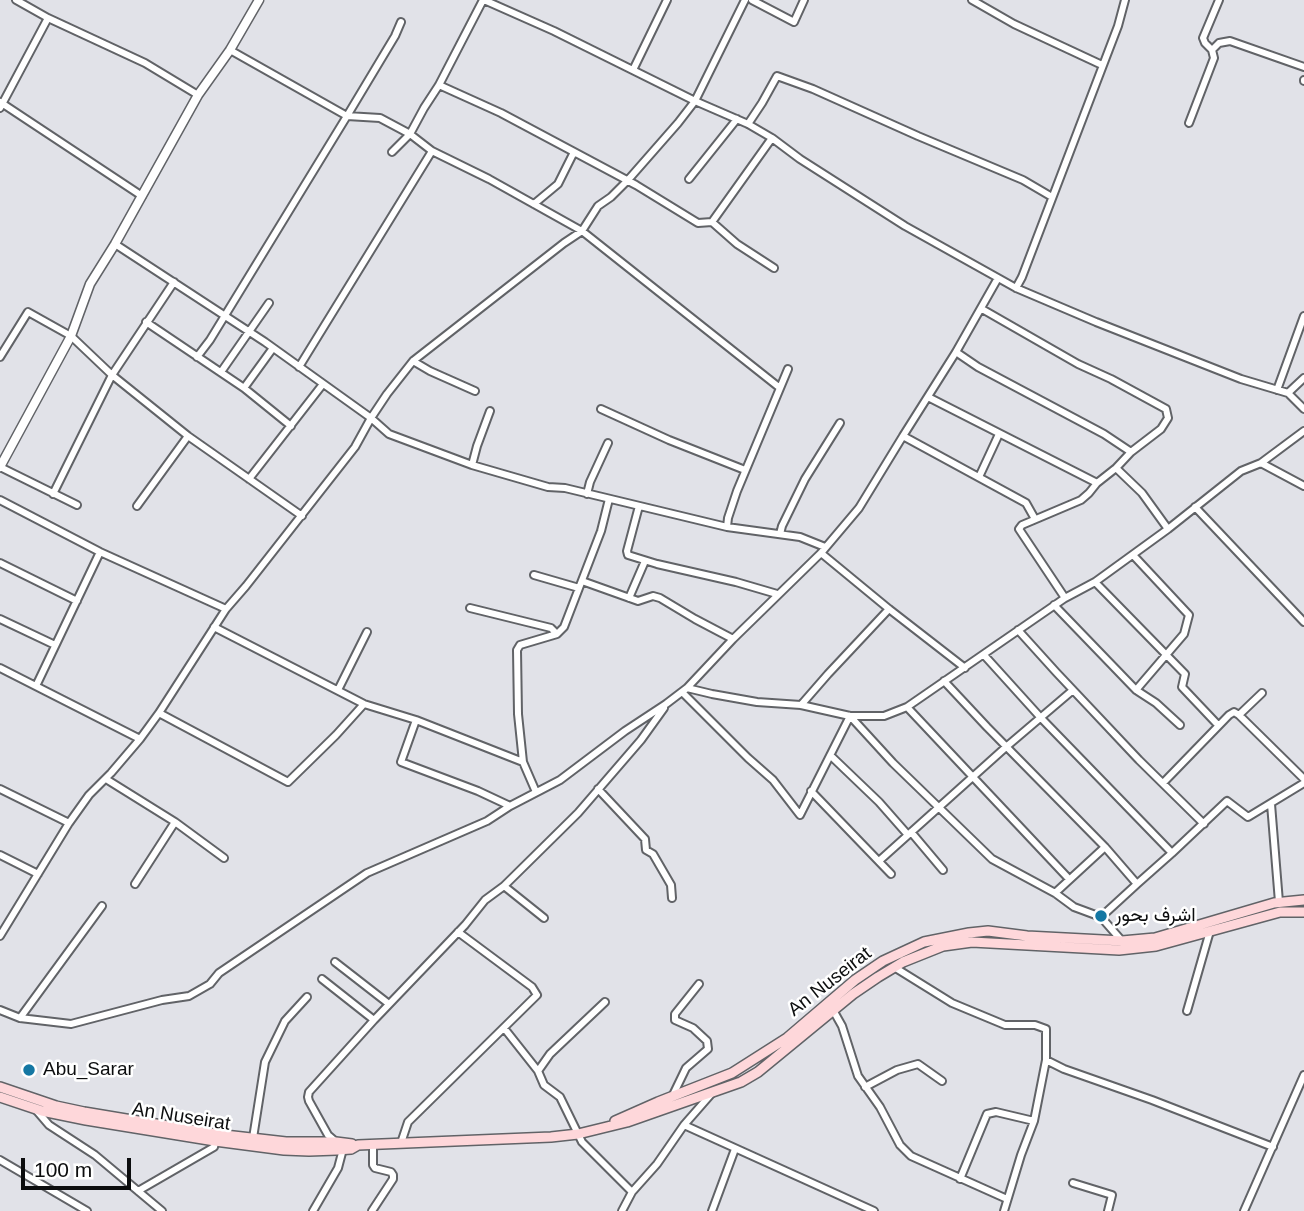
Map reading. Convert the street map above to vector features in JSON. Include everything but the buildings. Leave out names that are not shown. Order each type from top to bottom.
[{"type":"main road","name":"An Nuseirat","points":[[601,1128],[733,1073],[787,1038],[883,961],[924,943],[988,931],[1122,942],[1155,938],[1279,902],[1304,900]]},
{"type":"main road","name":"An Nuseirat","points":[[0,1097],[86,1120],[216,1138],[358,1145],[578,1134],[627,1122],[741,1082],[758,1072],[853,994],[903,961],[943,946],[972,943],[1119,950],[1156,946],[1280,912],[1304,912]]},
{"type":"main road","name":"An Nuseirat","points":[[0,1087],[56,1106],[284,1150],[309,1151],[341,1145]]},
{"type":"street","points":[[16,0],[48,18],[145,63],[198,94]]},
{"type":"street","points":[[77,505],[0,467],[71,336],[90,284],[198,94],[230,50],[259,0]]},
{"type":"street","points":[[392,152],[410,134],[483,0],[748,124],[905,226],[1016,288],[1217,370],[1288,393],[1304,409]]},
{"type":"street","points":[[633,70],[665,3],[654,0]]},
{"type":"street","points":[[0,936],[89,795],[140,739],[226,609],[355,447],[387,394],[413,361],[582,231],[598,206],[628,180],[695,101],[745,0]]},
{"type":"street","points":[[752,0],[794,22],[804,0]]},
{"type":"street","points":[[972,0],[1014,24],[1102,65]]},
{"type":"street","points":[[1016,288],[1118,26],[1125,0]]},
{"type":"street","points":[[1189,123],[1214,58],[1212,50],[1203,38],[1219,0]]},
{"type":"street","points":[[48,18],[1,104],[142,196]]},
{"type":"street","points":[[197,357],[347,116],[401,22]]},
{"type":"street","points":[[1212,50],[1219,43],[1230,41],[1304,67]]},
{"type":"street","points":[[230,50],[347,116],[380,118],[410,134],[432,152],[489,179],[582,231],[780,387]]},
{"type":"street","points":[[748,124],[777,76],[1023,180],[1052,197]]},
{"type":"street","points":[[439,85],[501,113],[628,180],[698,223],[712,222],[737,244],[774,268]]},
{"type":"street","points":[[689,179],[737,119]]},
{"type":"street","points":[[712,222],[772,138]]},
{"type":"street","points":[[299,367],[432,152]]},
{"type":"street","points":[[534,204],[558,184],[573,152]]},
{"type":"street","points":[[115,244],[250,332],[371,418],[389,434],[472,465],[548,487],[565,488],[727,527],[800,537],[823,550],[889,609],[965,668]]},
{"type":"street","points":[[0,1010],[20,1018],[71,1024],[162,1000],[189,996],[211,984],[219,973],[368,873],[487,821],[560,780],[625,731],[666,705],[823,550],[859,508],[982,309],[998,278]]},
{"type":"street","points":[[53,494],[112,375],[174,282]]},
{"type":"street","points":[[220,372],[269,303]]},
{"type":"street","points":[[982,309],[1078,364],[1166,409],[1168,418],[1161,429],[1131,452],[1097,483],[1089,494],[1022,525],[1019,529],[1065,598]]},
{"type":"street","points":[[0,357],[28,312],[71,336],[112,375],[188,436],[302,516]]},
{"type":"street","points":[[1277,390],[1304,316]]},
{"type":"street","points":[[146,322],[244,388],[291,426]]},
{"type":"street","points":[[244,388],[273,348]]},
{"type":"street","points":[[956,352],[978,367],[1104,434],[1131,452]]},
{"type":"street","points":[[413,361],[475,391]]},
{"type":"street","points":[[727,527],[745,470],[788,369]]},
{"type":"street","points":[[1288,393],[1304,379]]},
{"type":"street","points":[[249,479],[323,384]]},
{"type":"street","points":[[928,397],[1097,483]]},
{"type":"street","points":[[601,410],[745,470]]},
{"type":"street","points":[[472,465],[490,411]]},
{"type":"street","points":[[780,534],[805,479],[840,423]]},
{"type":"street","points":[[684,690],[757,702],[802,705],[850,716],[884,716],[907,707],[1065,598],[1095,582],[1241,471],[1261,463],[1304,431]]},
{"type":"street","points":[[978,477],[999,434]]},
{"type":"street","points":[[137,506],[188,436]]},
{"type":"street","points":[[903,436],[1026,503],[1035,519]]},
{"type":"street","points":[[587,494],[608,443]]},
{"type":"street","points":[[1261,463],[1304,486]]},
{"type":"street","points":[[1116,468],[1142,493],[1168,529]]},
{"type":"street","points":[[536,792],[523,762],[518,714],[517,650],[520,645],[557,634],[564,627],[601,531],[609,499]]},
{"type":"street","points":[[0,500],[100,552],[226,609]]},
{"type":"street","points":[[639,506],[628,555],[777,594]]},
{"type":"street","points":[[1195,507],[1304,622]]},
{"type":"street","points":[[36,685],[100,552]]},
{"type":"street","points":[[1133,555],[1189,615],[1184,634],[1136,690]]},
{"type":"street","points":[[629,598],[645,561]]},
{"type":"street","points":[[0,563],[77,601]]},
{"type":"street","points":[[534,575],[580,584],[638,601],[653,596],[660,598],[733,639]]},
{"type":"street","points":[[1095,582],[1185,674],[1182,687],[1218,725]]},
{"type":"street","points":[[1054,606],[1136,690],[1156,703],[1180,725]]},
{"type":"street","points":[[470,608],[551,628],[557,634]]},
{"type":"street","points":[[802,705],[889,609]]},
{"type":"street","points":[[0,619],[55,645]]},
{"type":"street","points":[[214,627],[364,704],[416,720],[523,762]]},
{"type":"street","points":[[1018,630],[1204,824]]},
{"type":"street","points":[[338,690],[367,632]]},
{"type":"street","points":[[984,655],[1172,853]]},
{"type":"street","points":[[0,668],[140,739]]},
{"type":"street","points":[[944,681],[1105,847],[1137,884]]},
{"type":"street","points":[[684,690],[748,758],[773,780],[800,815],[850,716]]},
{"type":"street","points":[[879,861],[1073,690]]},
{"type":"street","points":[[1238,715],[1262,693]]},
{"type":"street","points":[[159,713],[288,782],[364,704]]},
{"type":"street","points":[[313,1211],[338,1168],[341,1145],[328,1135],[308,1097],[309,1092],[485,900],[504,886],[578,813],[647,732],[666,705]]},
{"type":"street","points":[[907,707],[1069,878]]},
{"type":"street","points":[[1101,917],[1227,801],[1248,817],[1304,781],[1234,712],[1218,725],[1163,783]]},
{"type":"street","points":[[850,716],[893,763],[992,859],[1055,893],[1074,907],[1101,917],[1122,942]]},
{"type":"street","points":[[416,720],[401,762],[510,806]]},
{"type":"street","points":[[831,756],[943,870]]},
{"type":"street","points":[[106,779],[175,822],[224,858]]},
{"type":"street","points":[[0,789],[69,823]]},
{"type":"street","points":[[598,789],[645,839],[646,850],[653,854],[671,885],[672,898]]},
{"type":"street","points":[[811,790],[891,874]]},
{"type":"street","points":[[1271,804],[1279,902]]},
{"type":"street","points":[[135,884],[175,822]]},
{"type":"street","points":[[1055,893],[1105,847]]},
{"type":"street","points":[[0,855],[38,874]]},
{"type":"street","points":[[504,886],[544,918]]},
{"type":"street","points":[[20,1018],[102,906]]},
{"type":"street","points":[[1187,1011],[1210,931]]},
{"type":"street","points":[[401,1143],[408,1122],[537,995],[532,987],[458,932]]},
{"type":"street","points":[[335,962],[389,1004]]},
{"type":"street","points":[[894,967],[952,1003],[973,1012],[1005,1025],[1035,1025],[1046,1029],[1046,1060],[1034,1121],[1004,1211]]},
{"type":"street","points":[[322,979],[374,1020]]},
{"type":"street","points":[[672,1097],[686,1068],[708,1049],[707,1041],[693,1028],[675,1020],[675,1014],[699,984]]},
{"type":"street","points":[[253,1138],[265,1062],[285,1021],[307,997]]},
{"type":"street","points":[[538,1071],[550,1054],[605,1002]]},
{"type":"street","points":[[833,1010],[842,1026],[858,1076],[880,1107],[905,1151],[1007,1199]]},
{"type":"street","points":[[504,1028],[538,1071],[544,1085],[560,1097],[582,1142],[632,1192]]},
{"type":"street","points":[[1046,1060],[1272,1147]]},
{"type":"street","points":[[866,1087],[897,1070],[918,1064],[942,1081]]},
{"type":"street","points":[[1244,1211],[1304,1074]]},
{"type":"street","points":[[622,1211],[632,1192],[713,1092]]},
{"type":"street","points":[[30,1097],[34,1108],[49,1125],[95,1155],[162,1211]]},
{"type":"street","points":[[960,1179],[987,1114],[996,1112],[1034,1121]]},
{"type":"street","points":[[684,1125],[874,1211]]},
{"type":"street","points":[[138,1191],[214,1147],[216,1138]]},
{"type":"street","points":[[372,1211],[393,1179],[391,1172],[380,1170],[373,1165],[373,1144]]},
{"type":"street","points":[[712,1211],[735,1149]]},
{"type":"street","points":[[0,1160],[87,1211]]},
{"type":"street","points":[[1073,1183],[1112,1195],[1108,1211]]},
{"type":"place","name":"اشرف بحور","points":[[1101,916]]},
{"type":"place","name":"Abu_Sarar","points":[[29,1070]]}]
